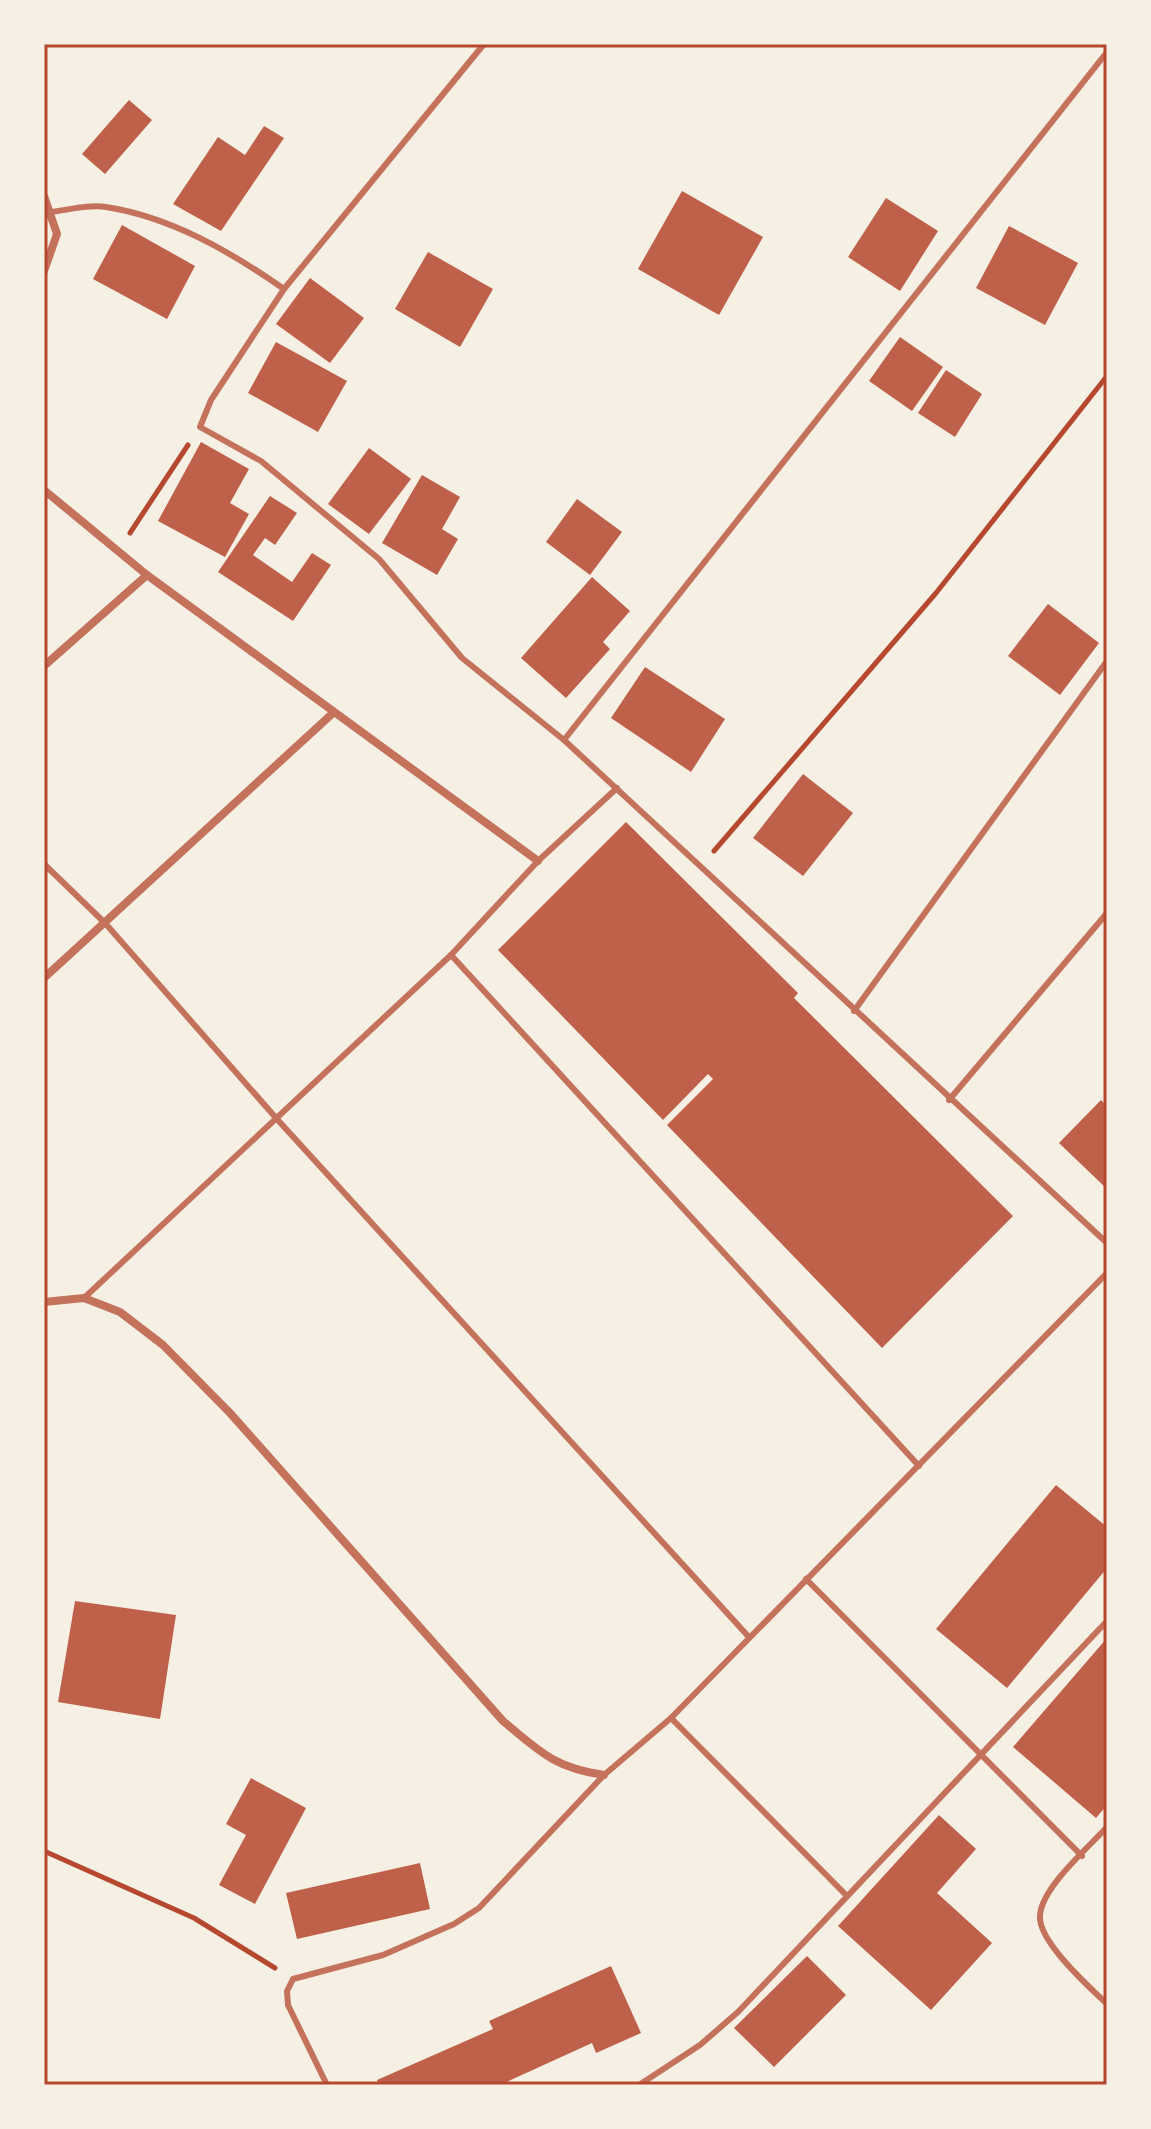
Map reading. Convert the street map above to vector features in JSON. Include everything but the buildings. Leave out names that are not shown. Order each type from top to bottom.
[{"type":"street","points":[[44,196],[57,234],[44,271]]},
{"type":"street","points":[[44,490],[147,575],[538,861]]},
{"type":"street","points":[[44,666],[147,575]]},
{"type":"street","points":[[44,978],[333,713]]},
{"type":"street","points":[[44,1302],[84,1298],[120,1312],[163,1345],[241,1425],[503,1721],[546,1756],[570,1770],[604,1775]]},
{"type":"lane","points":[[484,44],[284,289],[211,400],[200,427],[261,461],[379,559],[462,658],[564,740],[617,788],[949,1100],[1107,1243]]},
{"type":"lane","points":[[564,740],[1107,52]]},
{"type":"lane","points":[[51,212],[103,206],[162,221],[247,263],[284,289]]},
{"type":"lane","points":[[854,1011],[1107,661]]},
{"type":"lane","points":[[84,1298],[451,955],[538,861],[617,788]]},
{"type":"lane","points":[[44,864],[105,923],[276,1118],[748,1636]]},
{"type":"lane","points":[[949,1100],[1107,913]]},
{"type":"lane","points":[[451,955],[919,1466]]},
{"type":"lane","points":[[327,2085],[288,2005],[287,1991],[293,1979],[383,1955],[454,1924],[479,1908],[604,1775],[671,1718],[1107,1273]]},
{"type":"lane","points":[[806,1579],[1082,1856]]},
{"type":"lane","points":[[639,2085],[700,2045],[738,2012],[1107,1621]]},
{"type":"lane","points":[[671,1718],[846,1895]]},
{"type":"lane","points":[[1107,1827],[1050,1892],[1040,1915],[1042,1929],[1080,1978],[1107,2004]]},
{"type":"path","points":[[700,866],[936,593],[1107,376]]},
{"type":"path","points":[[118,551],[200,427]]},
{"type":"path","points":[[44,1851],[194,1918],[293,1979]]}]
